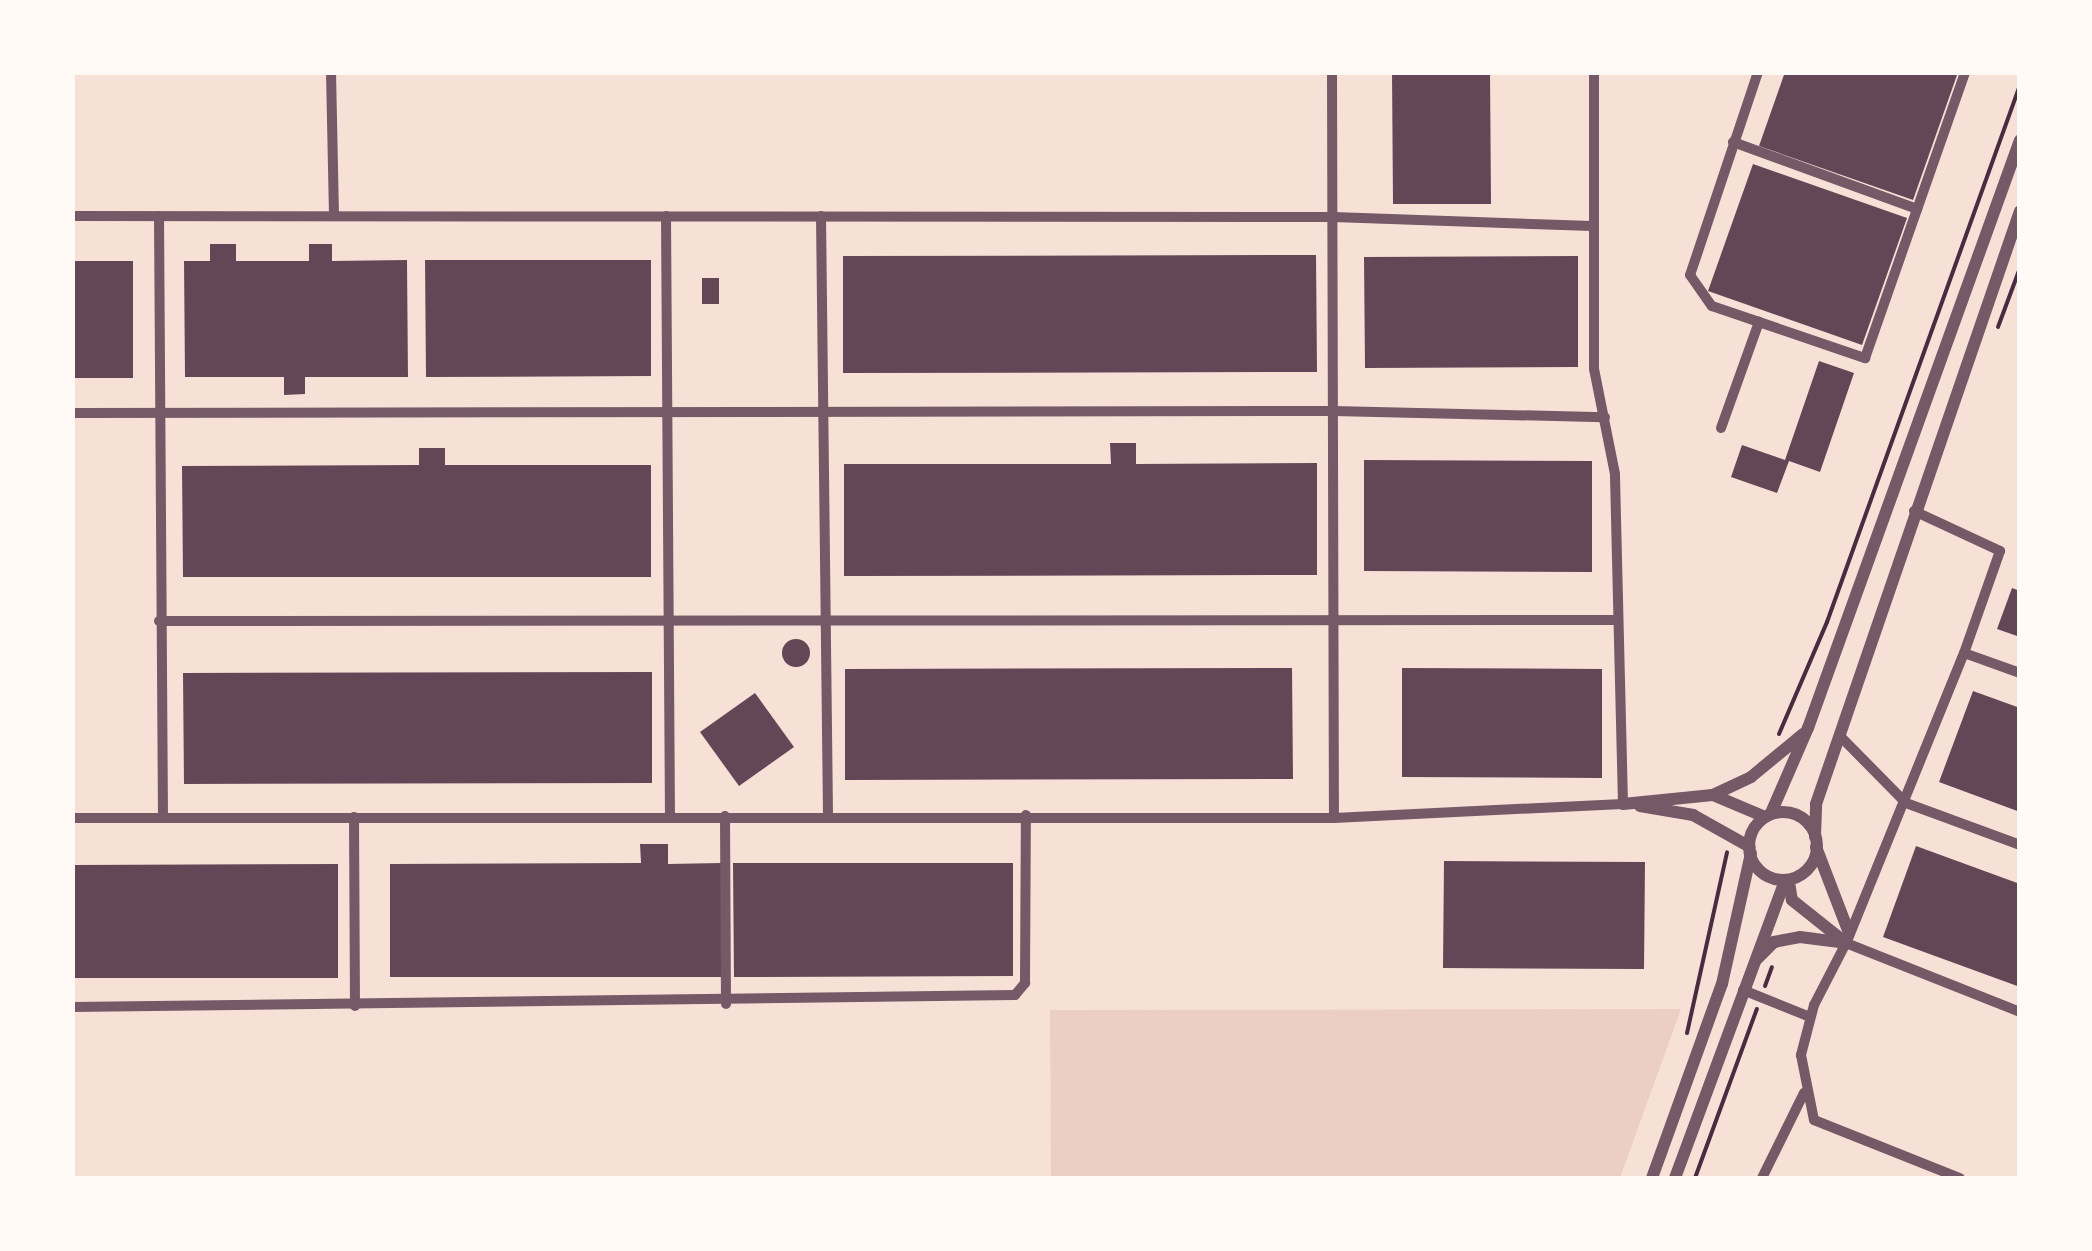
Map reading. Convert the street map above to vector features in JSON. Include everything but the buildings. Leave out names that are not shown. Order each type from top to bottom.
[{"type":"street","points":[[331,72],[334,214]]},
{"type":"street","points":[[1332,72],[1334,818]]},
{"type":"street","points":[[1594,72],[1594,369],[1615,474],[1623,804]]},
{"type":"street","points":[[1758,72],[1690,274],[1712,306],[1865,358],[1966,72]]},
{"type":"street","points":[[1652,1178],[1722,984],[1750,850],[1808,728],[2020,140]]},
{"type":"street","points":[[1733,142],[1917,209]]},
{"type":"street","points":[[1675,1178],[1786,883],[1804,872],[1815,841],[1816,804],[1913,511],[2020,210]]},
{"type":"street","points":[[72,216],[1334,217],[1592,226]]},
{"type":"street","points":[[160,216],[159,621],[163,817]]},
{"type":"street","points":[[666,216],[670,816]]},
{"type":"street","points":[[822,216],[823,620],[828,815]]},
{"type":"street","points":[[1721,428],[1760,322]]},
{"type":"street","points":[[72,412],[1334,411],[1605,416]]},
{"type":"street","points":[[1913,511],[2000,550],[1906,803],[1810,1017],[1801,1055],[1804,1093],[1814,1120],[1960,1178]]},
{"type":"street","points":[[159,621],[1618,620]]},
{"type":"street","points":[[1964,653],[2020,672]]},
{"type":"street","points":[[1713,795],[1764,768],[1808,728]]},
{"type":"street","points":[[1839,735],[1906,803],[2020,846]]},
{"type":"street","points":[[72,818],[1334,818],[1623,804],[1713,795],[1746,803],[1767,814],[1798,815],[1815,841],[1848,938]]},
{"type":"street","points":[[1623,804],[1693,815],[1750,850],[1786,883],[1792,900],[1848,938],[2020,1012]]},
{"type":"street","points":[[725,816],[726,1004]]},
{"type":"street","points":[[72,1007],[726,1004],[1015,996],[1025,983],[1026,816]]},
{"type":"street","points":[[354,817],[355,1006]]},
{"type":"street","points":[[1752,965],[1774,942],[1800,937],[1848,938]]},
{"type":"street","points":[[1743,990],[1810,1017]]},
{"type":"street","points":[[1762,1178],[1804,1093]]},
{"type":"path","points":[[1764,768],[1827,622],[2020,85]]},
{"type":"path","points":[[1686,1037],[1732,836]]},
{"type":"shaded area","points":[[1681,1009],[1620,1178],[1051,1178],[1050,1010]]}]
